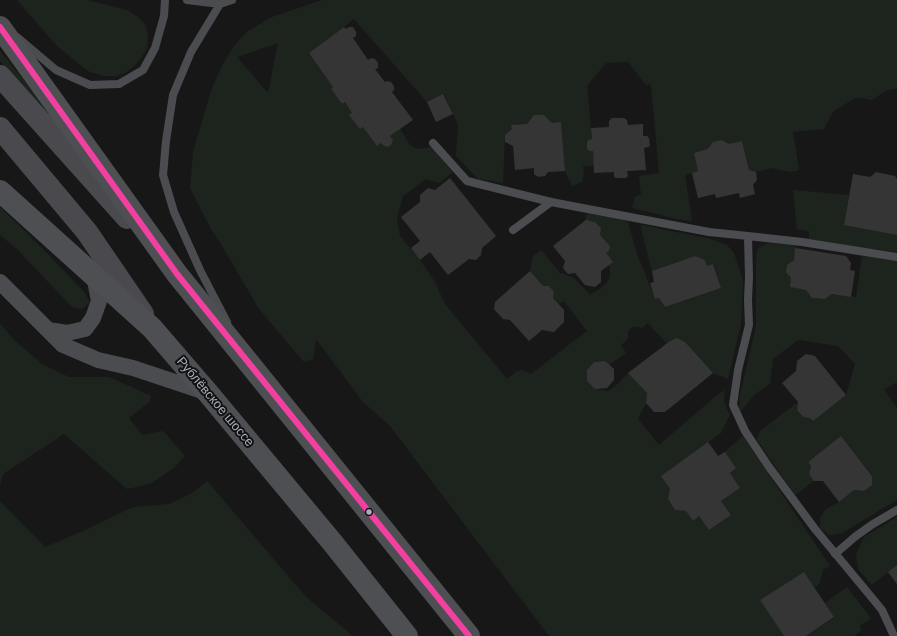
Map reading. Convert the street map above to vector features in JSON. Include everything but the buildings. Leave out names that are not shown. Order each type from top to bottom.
[{"type":"main road","points":[[0,27],[177,274]]},
{"type":"main road","points":[[0,76],[177,274],[468,636]]},
{"type":"main road","points":[[0,128],[87,232],[152,328]]},
{"type":"main road","name":"Рублёвское шоссе","points":[[0,190],[152,328],[332,542],[407,636]]},
{"type":"street","points":[[48,330],[67,333],[85,329],[93,318],[99,300],[94,275]]},
{"type":"street","points":[[0,282],[63,345],[98,360],[133,368],[208,393]]},
{"type":"lane","points":[[0,22],[56,70],[90,85],[119,84],[143,70],[155,48],[164,16],[165,0]]},
{"type":"lane","points":[[187,0],[220,4],[232,0]]},
{"type":"lane","points":[[220,4],[191,52],[172,95],[163,175],[177,220],[200,270],[248,361]]},
{"type":"lane","points":[[434,143],[467,181],[551,202],[709,232],[802,242],[897,257]]},
{"type":"lane","points":[[513,230],[551,202]]},
{"type":"lane","points":[[748,236],[749,326],[738,370],[733,405],[745,432],[769,467],[815,529],[882,610],[894,636]]},
{"type":"lane","points":[[836,554],[856,536],[897,510]]},
{"type":"shaded area","points":[[17,0],[87,0],[127,10],[138,17],[146,26],[148,37],[147,48],[134,66],[125,73],[116,76],[104,76],[90,72],[56,45]]},
{"type":"shaded area","points":[[322,0],[897,0],[897,89],[887,91],[872,100],[855,98],[834,111],[824,129],[793,132],[799,170],[791,172],[772,168],[756,172],[749,170],[742,141],[694,153],[698,171],[685,175],[692,221],[677,219],[632,208],[635,197],[641,194],[639,176],[659,173],[651,84],[646,85],[628,62],[606,63],[587,86],[592,139],[588,140],[587,142],[587,149],[589,151],[593,151],[594,166],[583,166],[584,174],[582,182],[572,186],[565,171],[561,122],[552,123],[544,115],[534,115],[527,124],[512,125],[512,129],[505,135],[503,183],[478,179],[456,156],[458,125],[444,94],[427,102],[354,19],[309,53],[333,87],[331,89],[342,104],[345,102],[352,113],[350,115],[360,129],[363,127],[377,146],[381,143],[388,147],[392,144],[393,140],[390,136],[400,129],[410,145],[418,149],[431,147],[453,172],[439,183],[426,179],[403,196],[397,218],[400,236],[420,260],[435,282],[445,304],[507,379],[516,372],[522,370],[531,374],[587,331],[564,301],[559,304],[553,298],[554,292],[549,286],[543,286],[530,271],[533,256],[541,250],[560,273],[574,278],[590,295],[600,289],[610,276],[610,267],[606,253],[609,251],[610,246],[600,235],[601,228],[595,222],[589,221],[585,217],[593,209],[628,222],[637,254],[655,299],[659,298],[665,307],[721,288],[714,264],[707,266],[705,260],[695,256],[652,271],[641,225],[711,239],[727,245],[734,253],[743,281],[741,324],[728,379],[713,373],[684,342],[677,338],[666,343],[648,323],[642,328],[634,327],[628,331],[628,339],[621,345],[626,353],[609,365],[605,361],[594,362],[587,370],[587,381],[595,389],[609,391],[628,373],[647,393],[646,403],[638,419],[659,445],[725,390],[725,403],[730,415],[721,433],[661,476],[670,489],[668,499],[675,510],[686,511],[693,521],[699,516],[709,530],[731,515],[721,501],[740,488],[730,473],[736,468],[725,452],[743,436],[830,566],[823,570],[820,583],[815,588],[804,572],[760,600],[784,636],[549,636],[390,426],[363,402],[316,339],[313,359],[304,362],[259,309],[210,227],[190,188],[193,152],[211,91],[222,66],[234,46],[248,31],[272,17]],"holes":[[[278,43],[268,93],[237,57]]]},
{"type":"shaded area","points":[[0,51],[67,133],[0,61]]},
{"type":"shaded area","points":[[793,190],[849,195],[844,225],[897,235],[897,252],[809,239],[809,231],[797,229]]},
{"type":"shaded area","points":[[0,207],[84,292],[90,302],[82,309],[72,307],[17,249],[0,235]]},
{"type":"shaded area","points":[[773,243],[796,246],[794,260],[788,265],[791,278],[790,287],[806,290],[812,298],[825,299],[832,294],[856,297],[862,256],[897,261],[897,382],[884,390],[897,408],[897,500],[842,533],[829,535],[820,528],[820,518],[825,510],[839,502],[854,490],[864,491],[871,485],[872,475],[841,436],[808,462],[811,466],[809,474],[814,481],[795,495],[757,440],[760,431],[798,402],[797,410],[803,417],[810,418],[813,421],[846,395],[855,364],[838,346],[798,340],[773,359],[770,384],[755,394],[739,413],[740,395],[756,326],[756,255],[758,248],[766,244]]},
{"type":"shaded area","points":[[0,323],[13,339],[42,364],[69,377],[109,377],[151,396],[149,402],[129,418],[142,435],[163,431],[185,456],[174,468],[150,484],[127,489],[64,434],[3,474],[0,485]]},
{"type":"shaded area","points":[[207,481],[306,597],[353,636],[0,636],[0,501],[45,547],[133,507],[169,504],[192,493]]},
{"type":"shaded area","points":[[897,517],[897,565],[872,585],[858,569],[856,554],[864,537]]},
{"type":"shaded area","points":[[847,587],[871,618],[860,626],[861,631],[854,636],[806,636],[834,618],[825,603]]},
{"type":"transit line","points":[[0,27],[177,274],[469,636]]}]
